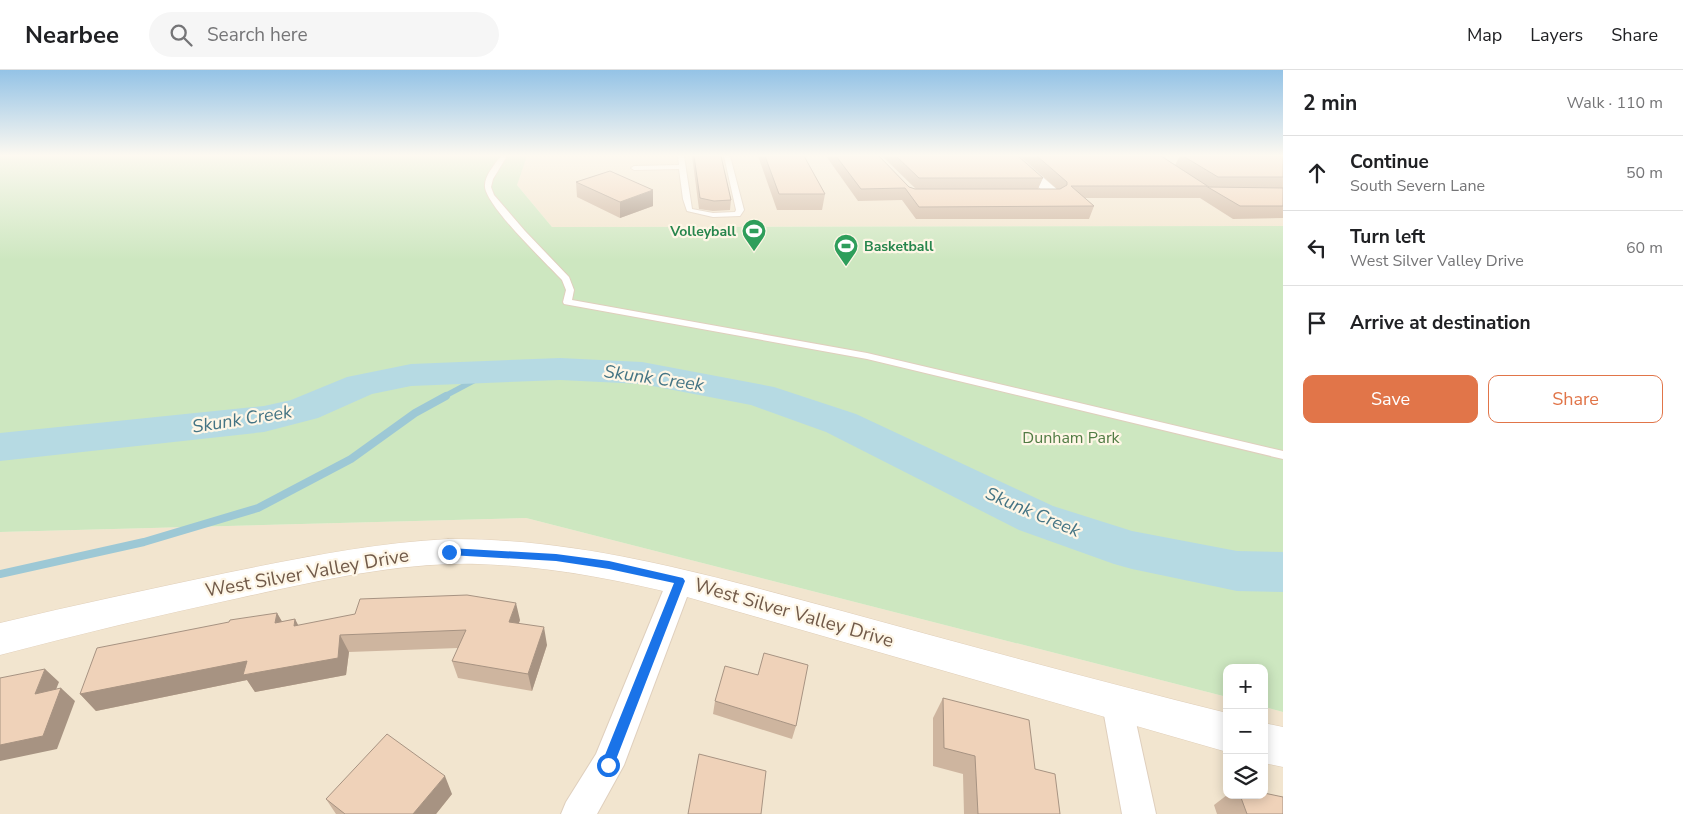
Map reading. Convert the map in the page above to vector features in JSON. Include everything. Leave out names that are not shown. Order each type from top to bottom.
[{"type":"street","points":[[1036,195],[1055,195],[1050,191]]},
{"type":"street","name":"West Silver Valley Drive","points":[[0,639],[137,605],[361,560],[403,554],[458,552],[556,557],[609,565],[680,581],[1223,732]]},
{"type":"street","points":[[578,814],[608,765],[680,581]]},
{"type":"street","points":[[1117,704],[1140,814]]},
{"type":"street","points":[[1268,743],[1283,748]]},
{"type":"lane","points":[[489,191],[504,212],[566,279],[570,290],[568,302],[867,356],[1283,455]]},
{"type":"lane","points":[[685,191],[689,210],[702,215],[737,214],[740,210],[736,191]]},
{"type":"shaded area","points":[[522,191],[1283,191],[1283,226],[552,227]]},
{"type":"shaded area","points":[[526,518],[1223,696],[1223,799],[1268,799],[1268,708],[1283,712],[1283,814],[0,814],[0,532]]},
{"type":"green space","name":"Dunham Park","points":[[0,191],[522,191],[552,227],[1283,226],[1283,712],[1268,708],[1268,664],[1223,664],[1223,696],[526,518],[0,532]]},
{"type":"building","points":[[595,191],[651,191],[620,202]]},
{"type":"building","points":[[699,191],[729,191],[731,200],[714,201],[700,198]]},
{"type":"building","points":[[778,191],[823,191],[825,194],[779,194]]},
{"type":"building","points":[[907,191],[1076,191],[1094,206],[919,207]]},
{"type":"building","points":[[1214,191],[1283,191],[1283,206],[1240,206]]},
{"type":"building","points":[[467,595],[516,603],[509,622],[544,627],[528,674],[452,661],[466,630],[340,635],[338,658],[243,675],[247,661],[80,694],[97,648],[229,622],[230,620],[277,613],[275,623],[295,619],[294,626],[355,614],[360,599]]},
{"type":"building","points":[[764,653],[808,665],[796,726],[715,701],[725,666],[758,675]]},
{"type":"building","points":[[45,669],[35,694],[61,688],[43,736],[0,745],[0,678]]},
{"type":"building","points":[[943,698],[1029,720],[1035,769],[1055,774],[1060,814],[978,814],[975,756],[944,748]]},
{"type":"building","points":[[387,734],[445,776],[413,814],[345,814],[326,799]]},
{"type":"building","points":[[699,754],[766,771],[761,814],[688,814]]},
{"type":"building","points":[[1268,794],[1283,797],[1283,814],[1247,814],[1241,799],[1268,799]]},
{"type":"waterway","name":"Skunk Creek","points":[[0,447],[264,419],[304,409],[361,385],[411,375],[560,369],[642,373],[760,395],[841,423],[1036,518],[1132,550],[1237,571],[1283,572]]},
{"type":"waterway","points":[[443,397],[492,371]]},
{"type":"waterway","points":[[0,574],[144,542],[258,508],[351,459],[415,413],[446,396]]},
{"type":"place","name":"Volleyball","points":[[754,252]]},
{"type":"place","name":"Basketball","points":[[846,267]]},
{"type":"route","points":[[449,552],[556,557],[609,565],[680,581],[608,765]]}]
